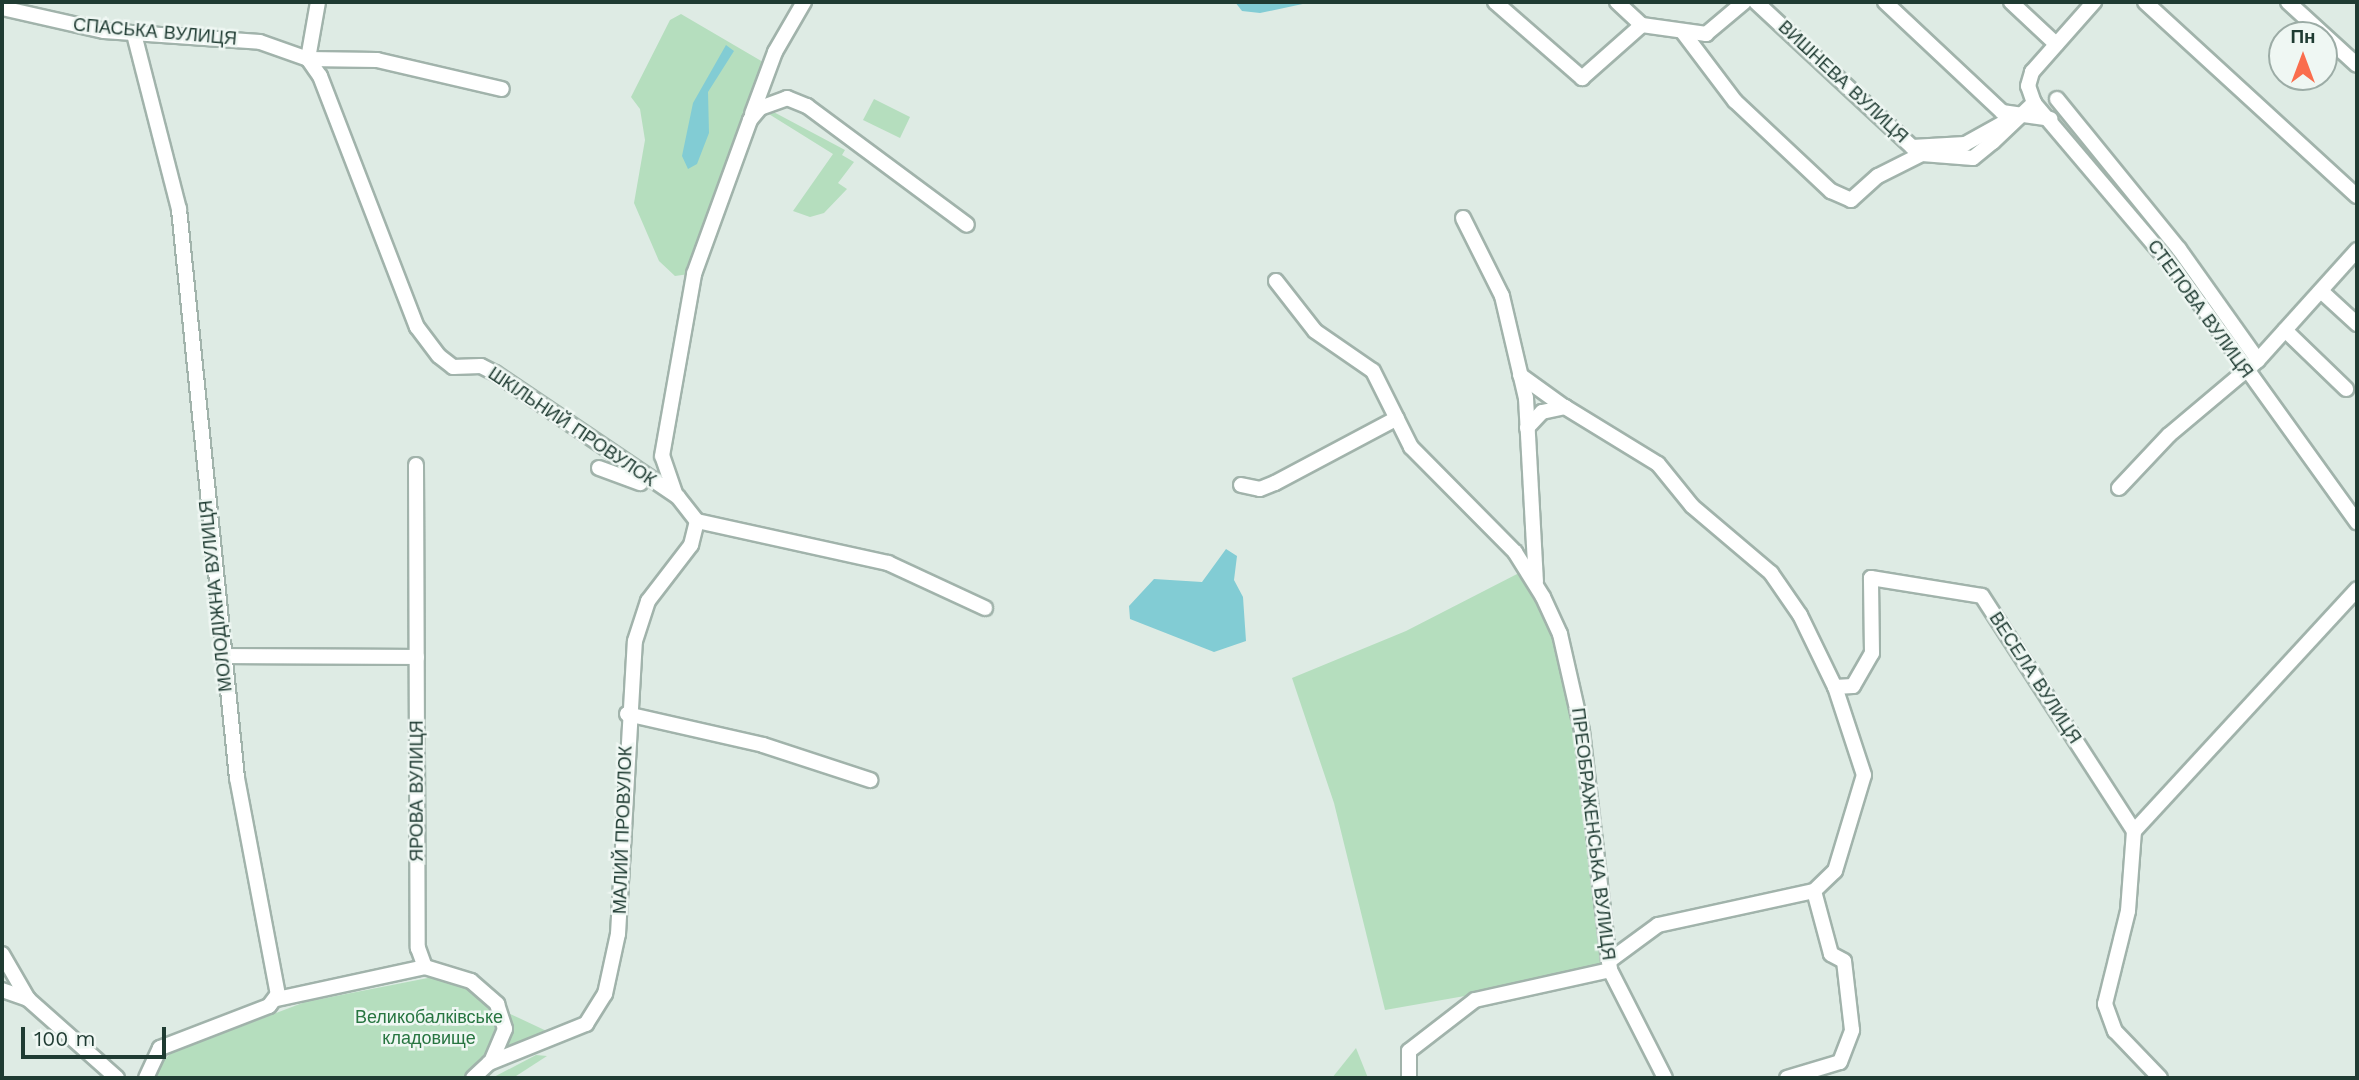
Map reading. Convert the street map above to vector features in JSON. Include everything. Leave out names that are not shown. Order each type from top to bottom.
[{"type":"street","points":[[307,59],[318,2]]},
{"type":"street","name":"ШКІЛЬНИЙ ПРОВУЛОК","points":[[697,521],[678,497],[662,456],[679,342],[694,274],[775,52],[804,2]]},
{"type":"street","points":[[1494,2],[1582,78],[1642,24]]},
{"type":"street","points":[[1617,2],[1642,24],[1682,32],[1715,32],[1744,2]]},
{"type":"street","name":"ВИШНЕВА ВУЛИЦЯ","points":[[1756,2],[1912,147],[1965,144],[2012,118]]},
{"type":"street","points":[[1885,2],[2012,118],[2051,118]]},
{"type":"street","points":[[2011,2],[2056,44]]},
{"type":"street","points":[[1682,32],[1735,101],[1842,198],[1851,200],[1878,176],[1923,155],[1973,158],[2012,118],[2034,103],[2028,86],[2032,72],[2094,2]]},
{"type":"street","points":[[2145,2],[2357,196]]},
{"type":"street","points":[[2288,2],[2357,65]]},
{"type":"street","name":"СПАСЬКА ВУЛИЦЯ","points":[[2,8],[134,34],[260,42],[307,59],[377,60],[502,89]]},
{"type":"street","name":"МОЛОДІЖНА ВУЛИЦЯ","points":[[134,34],[179,209],[222,656],[276,999]]},
{"type":"street","name":"ШКІЛЬНИЙ ПРОВУЛОК","points":[[307,59],[414,310],[424,340],[453,367],[481,366],[495,373],[678,497]]},
{"type":"street","points":[[2057,99],[2179,249],[2258,360]]},
{"type":"street","points":[[750,120],[768,102],[797,100],[848,131],[967,225]]},
{"type":"street","name":"СТЕПОВА ВУЛИЦЯ","points":[[2034,103],[2051,118],[2175,269],[2245,370],[2357,522]]},
{"type":"street","name":"ПРЕОБРАЖЕНСЬКА ВУЛИЦЯ","points":[[1463,218],[1502,296],[1519,374],[1527,428],[1536,583]]},
{"type":"street","points":[[2119,488],[2169,435],[2258,360],[2357,250]]},
{"type":"street","name":"ПРЕОБРАЖЕНСЬКА ВУЛИЦЯ","points":[[1276,281],[1315,331],[1373,371],[1397,418],[1434,475],[1506,542],[1536,583],[1571,671],[1609,965],[1665,1078]]},
{"type":"street","points":[[2321,291],[2357,324]]},
{"type":"street","points":[[2285,330],[2346,389]]},
{"type":"street","points":[[1409,1078],[1409,1051],[1475,1000],[1609,965],[1658,925],[1814,891],[1835,871],[1844,851],[1864,775],[1835,687],[1800,615],[1771,573],[1699,512],[1658,464],[1565,407],[1519,374]]},
{"type":"street","points":[[1527,428],[1542,412],[1565,407]]},
{"type":"street","points":[[1241,485],[1260,489],[1275,483],[1397,418]]},
{"type":"street","name":"ЯРОВА ВУЛИЦЯ","points":[[416,465],[417,937],[425,967]]},
{"type":"street","points":[[599,468],[678,497]]},
{"type":"street","points":[[697,521],[888,563],[985,608]]},
{"type":"street","name":"МАЛИЙ ПРОВУЛОК","points":[[473,1078],[489,1063],[577,1030],[605,994],[623,874],[627,714],[640,617],[691,545],[697,521]]},
{"type":"street","name":"ВЕСЕЛА ВУЛИЦЯ","points":[[1835,687],[1853,687],[1872,653],[1871,578],[1982,596],[2134,831]]},
{"type":"street","points":[[2160,1078],[2115,1031],[2105,1004],[2128,911],[2134,831],[2357,589]]},
{"type":"street","points":[[222,656],[417,657]]},
{"type":"street","points":[[627,714],[763,745],[870,780]]},
{"type":"street","points":[[1787,1078],[1840,1062],[1852,1030],[1844,961],[1831,954],[1814,891]]},
{"type":"street","points":[[2,954],[28,999],[117,1078]]},
{"type":"street","points":[[146,1078],[152,1056],[170,1042],[276,999],[425,967],[471,981],[497,1004],[504,1042],[489,1063]]},
{"type":"street","points":[[2,990],[28,999]]},
{"type":"green space","points":[[681,14],[763,62],[689,274],[675,276],[659,261],[634,203],[645,140],[640,109],[631,97],[670,20]]},
{"type":"green space","points":[[874,99],[910,117],[900,138],[863,120]]},
{"type":"green space","points":[[768,109],[845,150],[842,155],[854,162],[838,183],[847,189],[824,213],[810,217],[793,211],[833,154],[764,111]]},
{"type":"green space","points":[[1519,573],[1548,622],[1573,711],[1602,972],[1385,1010],[1334,803],[1292,678],[1406,631]]},
{"type":"green space","name":"Великобалківське кладовище","points":[[433,977],[474,987],[494,1013],[498,1027],[491,1055],[467,1078],[160,1078],[153,1071],[171,1053],[305,1002]]},
{"type":"green space","points":[[504,1011],[553,1034],[505,1053]]},
{"type":"green space","points":[[1356,1048],[1368,1078],[1332,1078]]},
{"type":"green space","points":[[536,1055],[547,1056],[513,1078],[492,1078]]},
{"type":"water","points":[[1235,2],[1312,2],[1260,13],[1242,11]]},
{"type":"water","points":[[726,45],[734,51],[708,92],[709,133],[697,164],[688,169],[682,156],[693,103]]},
{"type":"water","points":[[1226,549],[1237,556],[1234,580],[1243,597],[1246,641],[1214,652],[1130,619],[1129,606],[1154,579],[1202,582]]}]
